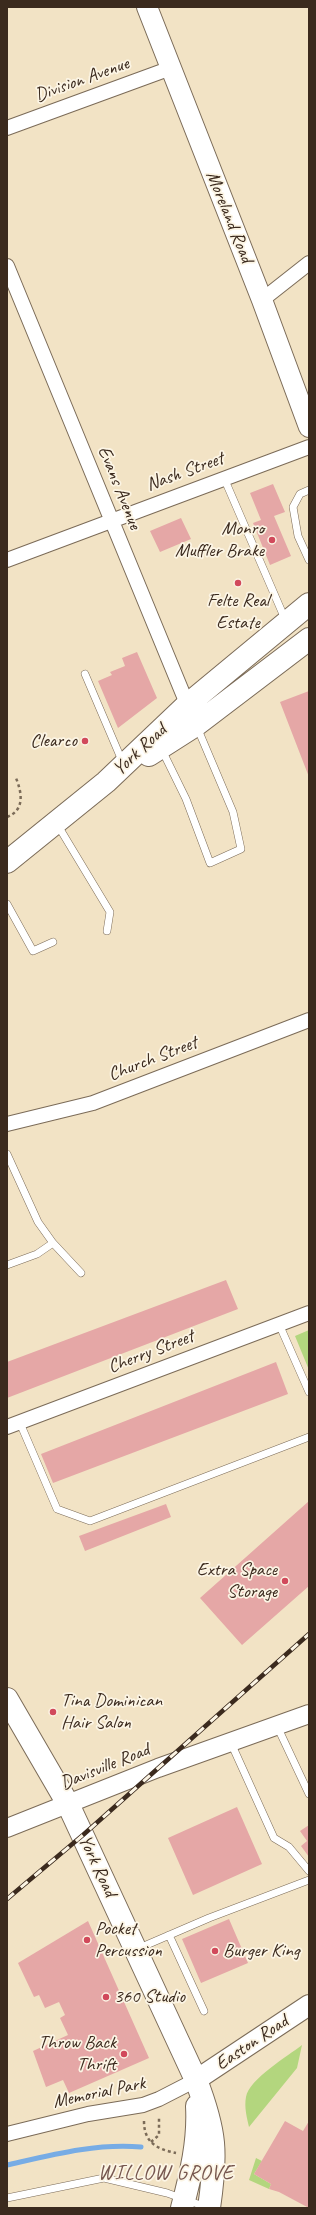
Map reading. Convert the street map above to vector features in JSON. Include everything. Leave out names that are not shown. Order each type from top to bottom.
[{"type":"highway","name":"York Road","points":[[106,782],[187,705],[309,604]]},
{"type":"highway","name":"York Road","points":[[106,782],[196,724],[309,639]]},
{"type":"highway","points":[[8,858],[106,782]]},
{"type":"highway","name":"York Road","points":[[7,1699],[68,1804],[196,2080]]},
{"type":"highway","name":"Easton Road","points":[[183,2204],[194,2164],[198,2126],[196,2080]]},
{"type":"highway","name":"Easton Road","points":[[196,2080],[208,2113],[214,2143],[215,2169],[209,2208]]},
{"type":"main road","name":"Moreland Road","points":[[147,7],[262,300],[309,427]]},
{"type":"main road","name":"Easton Road","points":[[196,2080],[309,2005]]},
{"type":"street","name":"Division Avenue","points":[[7,128],[170,68]]},
{"type":"street","points":[[262,300],[309,263]]},
{"type":"street","name":"Evans Avenue","points":[[7,266],[196,724]]},
{"type":"street","name":"Nash Street","points":[[7,560],[309,447]]},
{"type":"street","name":"Church Street","points":[[7,1124],[93,1103],[309,1020]]},
{"type":"street","name":"Cherry Street","points":[[14,1425],[309,1313]]},
{"type":"street","name":"Davisville Road","points":[[7,1828],[158,1768],[309,1714]]},
{"type":"street","name":"Memorial Park","points":[[7,2134],[76,2117],[142,2105],[159,2099],[196,2080]]},
{"type":"lane","points":[[224,478],[287,623]]},
{"type":"lane","points":[[309,490],[300,494],[292,507],[298,536],[309,560]]},
{"type":"lane","points":[[85,674],[124,765]]},
{"type":"lane","points":[[160,748],[186,799],[210,863],[241,849],[233,812],[196,724]]},
{"type":"lane","points":[[56,822],[110,912],[107,931]]},
{"type":"lane","points":[[7,904],[33,951],[53,942]]},
{"type":"lane","points":[[7,1154],[38,1222],[53,1243],[81,1273]]},
{"type":"lane","points":[[7,1265],[37,1254],[53,1243]]},
{"type":"lane","points":[[279,1324],[309,1392]]},
{"type":"lane","points":[[14,1425],[57,1509],[90,1521],[309,1437]]},
{"type":"lane","points":[[276,1726],[309,1794]]},
{"type":"lane","points":[[231,1743],[274,1838],[289,1847],[309,1871]]},
{"type":"lane","points":[[136,1949],[309,1880]]},
{"type":"lane","points":[[169,1935],[204,2011]]},
{"type":"lane","points":[[7,2198],[104,2178],[183,2204],[209,2208]]},
{"type":"path","points":[[7,817],[14,814],[20,803],[22,794],[16,778]]},
{"type":"path","points":[[150,2142],[154,2141],[159,2135],[159,2117]]},
{"type":"path","points":[[144,2120],[146,2136],[150,2142],[176,2153]]},
{"type":"green space","points":[[309,1330],[309,1370],[295,1336]]},
{"type":"green space","points":[[302,2045],[297,2068],[249,2127],[245,2105],[249,2090],[261,2076]]},
{"type":"green space","points":[[256,2158],[262,2161],[254,2174],[271,2184],[269,2189],[249,2180]]},
{"type":"building","name":"Monro Muffler Brake","points":[[273,484],[285,512],[274,516],[291,556],[270,565],[253,523],[261,520],[250,493]]},
{"type":"building","points":[[181,518],[191,539],[160,552],[150,531]]},
{"type":"building","points":[[137,652],[157,698],[118,728],[98,681],[112,675],[110,672],[125,666],[122,658]]},
{"type":"building","points":[[309,691],[309,777],[280,702]]},
{"type":"building","points":[[226,1280],[238,1309],[7,1398],[7,1362]]},
{"type":"building","points":[[276,1362],[288,1394],[53,1483],[41,1454]]},
{"type":"building","points":[[309,1501],[309,1586],[242,1645],[200,1598]]},
{"type":"building","points":[[166,1504],[171,1517],[85,1551],[79,1536]]},
{"type":"building","points":[[237,1807],[262,1864],[193,1895],[168,1838]]},
{"type":"building","points":[[309,1825],[309,1857],[301,1846],[307,1841],[300,1831]]},
{"type":"building","name":"Burger King","points":[[229,1919],[248,1963],[201,1983],[182,1939]]},
{"type":"building","points":[[88,1921],[149,2058],[69,2093],[63,2080],[46,2087],[33,2051],[68,2035],[60,2018],[65,2015],[59,2002],[45,2008],[39,1995],[34,1997],[18,1963]]},
{"type":"building","points":[[285,2121],[303,2131],[309,2121],[309,2208],[279,2192],[269,2189],[271,2184],[254,2174]]},
{"type":"waterway","points":[[7,2165],[90,2148],[124,2146],[141,2147]]},
{"type":"railway","points":[[7,1899],[83,1835],[309,1634]]},
{"type":"place","name":"Monro Muffler Brake","points":[[272,540]]},
{"type":"place","name":"Felte Real Estate","points":[[238,583]]},
{"type":"place","name":"Clearco","points":[[85,741]]},
{"type":"place","name":"Extra Space Storage","points":[[285,1581]]},
{"type":"place","name":"Tina Dominican Hair Salon","points":[[53,1712]]},
{"type":"place","name":"Pocket Percussion","points":[[87,1940]]},
{"type":"place","name":"Burger King","points":[[215,1951]]},
{"type":"place","name":"360 Studio","points":[[106,1997]]},
{"type":"place","name":"Throw Back Thrift","points":[[124,2054]]},
{"type":"district","name":"WILLOW GROVE","points":[[166,2173]]}]
